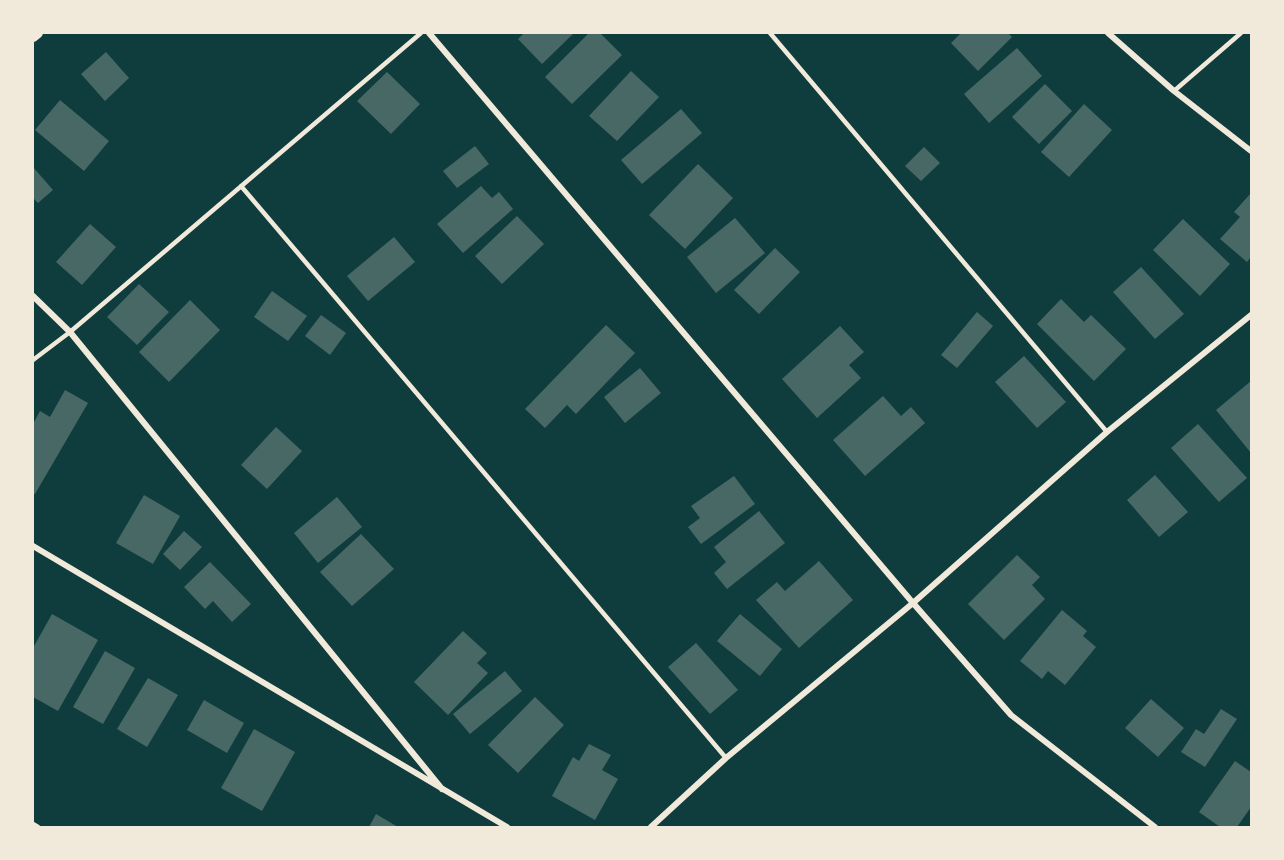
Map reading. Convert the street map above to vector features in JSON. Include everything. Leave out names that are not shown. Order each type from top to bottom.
[{"type":"street","points":[[33,37],[38,33]]},
{"type":"street","points":[[429,33],[913,603],[1011,715],[1155,827]]},
{"type":"street","points":[[1108,33],[1174,91],[1251,151]]},
{"type":"street","points":[[33,296],[70,332],[442,789]]},
{"type":"street","points":[[651,827],[726,758],[913,603],[1107,432],[1251,315]]},
{"type":"street","points":[[33,546],[507,827]]},
{"type":"lane","points":[[33,360],[70,332],[421,33]]},
{"type":"lane","points":[[770,33],[1107,432]]},
{"type":"lane","points":[[1174,91],[1241,33]]},
{"type":"lane","points":[[241,186],[726,758]]},
{"type":"lane","points":[[33,824],[38,827]]},
{"type":"building","points":[[524,33],[574,33],[542,64],[518,39]]},
{"type":"building","points":[[589,33],[600,33],[622,55],[572,104],[545,77]]},
{"type":"building","points":[[961,33],[1008,33],[1012,37],[978,71],[951,43]]},
{"type":"building","points":[[1017,48],[1042,76],[989,123],[964,94]]},
{"type":"building","points":[[106,52],[129,78],[105,101],[81,74]]},
{"type":"building","points":[[631,71],[659,97],[617,141],[589,116]]},
{"type":"building","points":[[387,72],[420,104],[391,134],[357,101]]},
{"type":"building","points":[[1045,84],[1072,111],[1039,144],[1012,117]]},
{"type":"building","points":[[60,100],[109,141],[84,171],[35,130]]},
{"type":"building","points":[[1084,104],[1112,130],[1069,177],[1041,152]]},
{"type":"building","points":[[681,109],[702,133],[642,184],[621,160]]},
{"type":"building","points":[[475,146],[489,164],[457,188],[443,171]]},
{"type":"building","points":[[924,147],[940,163],[921,181],[905,166]]},
{"type":"building","points":[[698,164],[733,198],[685,249],[649,215]]},
{"type":"building","points":[[33,167],[53,190],[38,203],[33,198]]},
{"type":"building","points":[[481,186],[492,198],[499,192],[513,209],[463,253],[437,224]]},
{"type":"building","points":[[1251,193],[1251,257],[1247,262],[1220,239],[1240,217],[1234,212]]},
{"type":"building","points":[[517,216],[544,244],[502,284],[475,256]]},
{"type":"building","points":[[735,218],[765,253],[716,293],[687,257]]},
{"type":"building","points":[[1183,219],[1230,264],[1200,296],[1153,250]]},
{"type":"building","points":[[90,224],[116,247],[82,285],[56,262]]},
{"type":"building","points":[[394,237],[415,262],[368,301],[347,276]]},
{"type":"building","points":[[775,248],[800,272],[759,314],[734,290]]},
{"type":"building","points":[[1141,267],[1184,314],[1155,339],[1113,292]]},
{"type":"building","points":[[139,284],[169,312],[137,345],[107,317]]},
{"type":"building","points":[[272,291],[307,316],[288,341],[254,317]]},
{"type":"building","points":[[1061,299],[1084,322],[1091,315],[1126,349],[1094,381],[1037,324]]},
{"type":"building","points":[[190,300],[220,330],[169,382],[139,352]]},
{"type":"building","points":[[977,312],[993,326],[957,368],[941,355]]},
{"type":"building","points":[[321,315],[346,333],[330,355],[305,336]]},
{"type":"building","points":[[606,325],[635,353],[576,414],[567,405],[545,428],[525,409]]},
{"type":"building","points":[[840,326],[864,352],[849,365],[861,378],[817,418],[782,379]]},
{"type":"building","points":[[1024,356],[1066,402],[1037,428],[995,382]]},
{"type":"building","points":[[640,368],[661,393],[625,423],[604,397]]},
{"type":"building","points":[[1251,381],[1251,453],[1216,410]]},
{"type":"building","points":[[65,390],[88,403],[35,494],[33,493],[33,424],[40,411],[50,417]]},
{"type":"building","points":[[883,396],[901,416],[911,407],[925,423],[865,476],[833,440]]},
{"type":"building","points":[[1198,424],[1247,478],[1219,502],[1171,448]]},
{"type":"building","points":[[276,427],[302,451],[267,489],[241,465]]},
{"type":"building","points":[[1155,475],[1188,512],[1159,537],[1127,500]]},
{"type":"building","points":[[734,476],[755,504],[701,544],[688,527],[700,518],[691,506]]},
{"type":"building","points":[[144,495],[180,516],[153,564],[116,543]]},
{"type":"building","points":[[337,497],[362,527],[318,563],[294,533]]},
{"type":"building","points":[[759,511],[785,543],[727,589],[714,573],[726,562],[714,547]]},
{"type":"building","points":[[184,531],[202,547],[180,570],[163,554]]},
{"type":"building","points":[[361,534],[394,569],[352,606],[320,572]]},
{"type":"building","points":[[1017,555],[1040,577],[1032,585],[1045,599],[1004,640],[968,604]]},
{"type":"building","points":[[819,561],[853,600],[799,648],[756,600],[777,582],[785,591]]},
{"type":"building","points":[[210,562],[251,604],[232,622],[213,601],[205,609],[184,587]]},
{"type":"building","points":[[1062,610],[1087,631],[1083,636],[1096,647],[1065,685],[1048,671],[1042,679],[1020,661]]},
{"type":"building","points":[[52,614],[98,640],[58,711],[33,697],[33,648]]},
{"type":"building","points":[[740,614],[782,649],[760,676],[717,641]]},
{"type":"building","points":[[463,631],[487,653],[477,663],[488,673],[448,715],[414,682]]},
{"type":"building","points":[[696,643],[738,690],[710,714],[668,667]]},
{"type":"building","points":[[105,651],[135,668],[103,724],[73,707]]},
{"type":"building","points":[[505,671],[522,691],[470,734],[453,714]]},
{"type":"building","points":[[148,678],[178,695],[147,747],[117,729]]},
{"type":"building","points":[[535,697],[564,725],[518,773],[488,745]]},
{"type":"building","points":[[1151,699],[1184,728],[1158,757],[1125,728]]},
{"type":"building","points":[[204,700],[244,723],[227,753],[187,730]]},
{"type":"building","points":[[1221,709],[1237,719],[1205,767],[1181,752],[1196,729],[1204,734]]},
{"type":"building","points":[[254,729],[295,752],[262,811],[221,788]]},
{"type":"building","points":[[589,744],[611,755],[602,770],[618,779],[595,820],[552,796],[573,757],[579,761]]},
{"type":"building","points":[[1235,761],[1251,772],[1251,807],[1237,827],[1220,827],[1199,812]]},
{"type":"building","points":[[376,814],[398,827],[369,827]]}]
